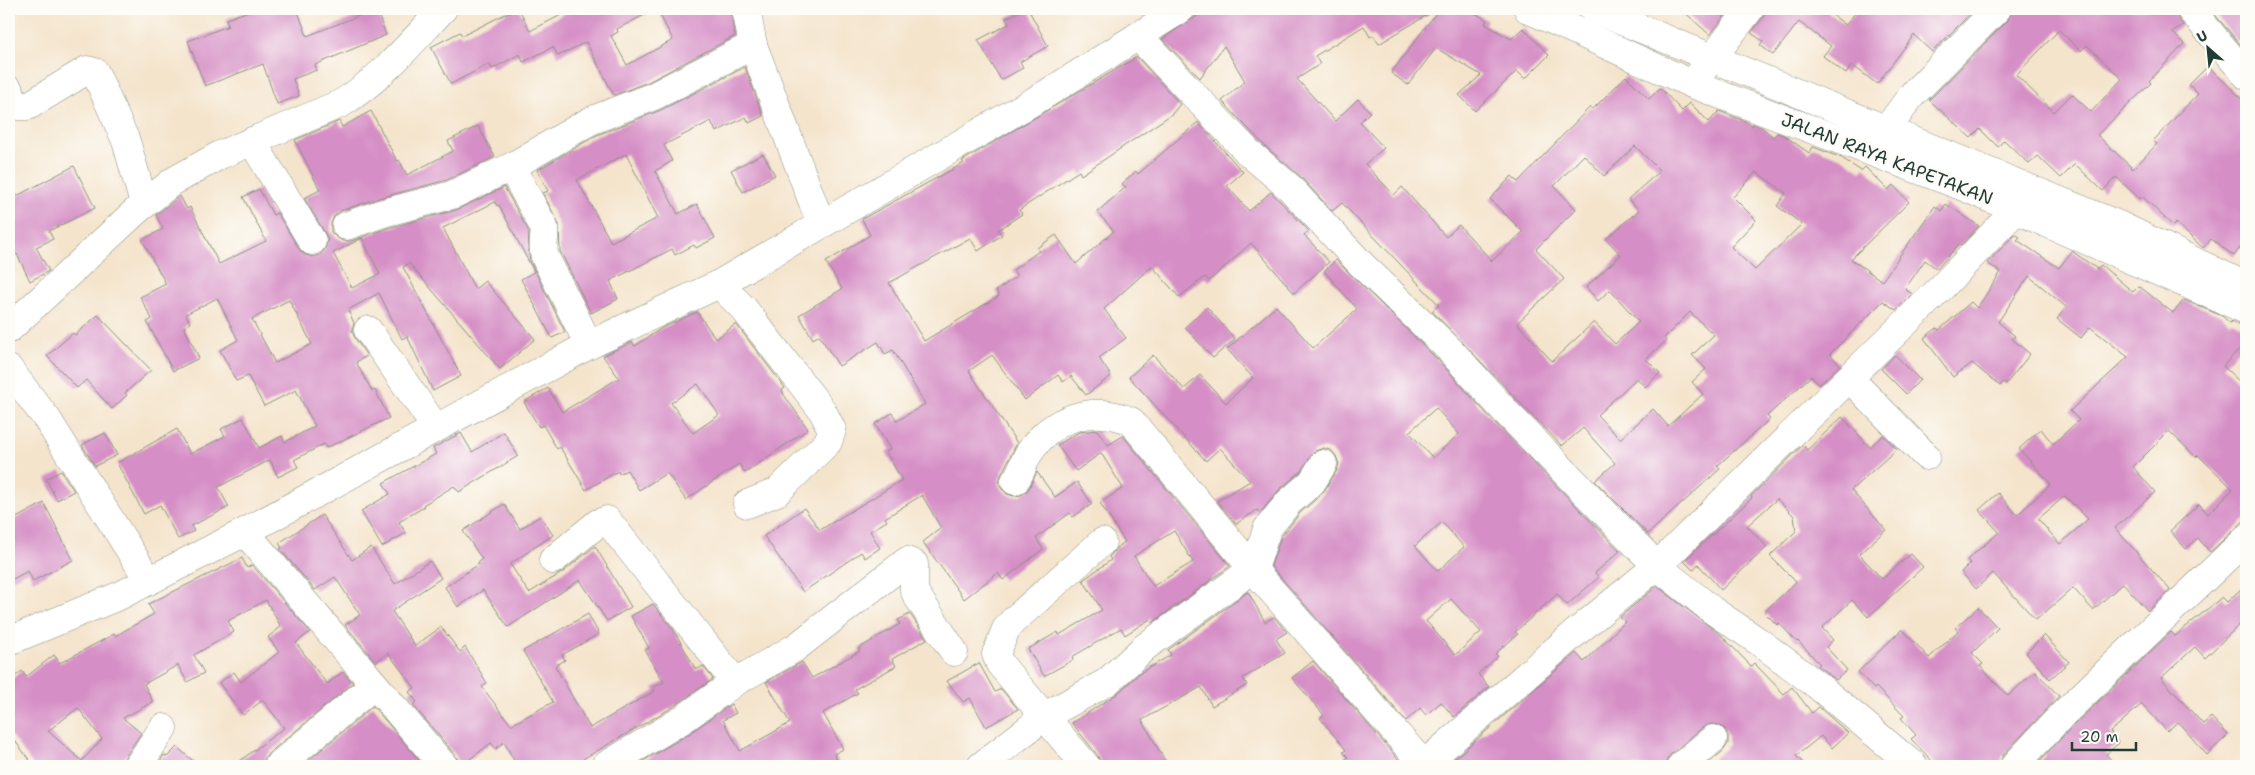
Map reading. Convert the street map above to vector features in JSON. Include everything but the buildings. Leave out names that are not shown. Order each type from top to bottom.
[{"type":"main road","points":[[9,329],[144,204],[172,182],[194,169],[252,141],[342,103],[353,96],[400,55],[443,9]]},
{"type":"main road","points":[[746,9],[753,44],[822,224]]},
{"type":"main road","points":[[9,641],[121,595],[149,581],[245,532],[589,345],[719,284],[1046,94],[1181,9]]},
{"type":"main road","name":"JALAN RAYA KAPETAKAN","points":[[1528,9],[1692,84],[1966,188],[2022,199],[2121,226],[2246,286]]},
{"type":"main road","name":"JALAN RAYA KAPETAKAN","points":[[1594,9],[1887,129],[2022,199],[2246,310]]},
{"type":"main road","points":[[1692,84],[1710,58],[1750,9]]},
{"type":"main road","points":[[1887,129],[1912,96],[1997,9]]},
{"type":"main road","points":[[2190,9],[2246,76]]},
{"type":"main road","points":[[1138,36],[1248,152],[1289,187],[1361,264],[1450,350],[1506,412],[1658,566],[1712,610],[1758,641],[1817,685],[1914,766]]},
{"type":"main road","points":[[346,226],[383,213],[452,194],[511,167],[590,121],[654,96],[753,44]]},
{"type":"main road","points":[[9,90],[14,101],[19,106],[28,106],[87,70],[96,72],[126,141],[144,204]]},
{"type":"main road","points":[[252,141],[312,241]]},
{"type":"main road","points":[[511,167],[544,227],[545,234],[542,250],[589,345]]},
{"type":"main road","points":[[1016,481],[1022,472],[1027,455],[1058,423],[1088,413],[1118,415],[1131,421],[1252,568],[1423,766],[1574,634],[1658,566],[1850,379],[2022,199]]},
{"type":"main road","points":[[719,284],[744,310],[822,410],[832,430],[828,442],[777,492],[747,504]]},
{"type":"main road","points":[[368,330],[436,428]]},
{"type":"main road","points":[[9,369],[47,419],[149,581]]},
{"type":"main road","points":[[1850,379],[1926,456]]},
{"type":"main road","points":[[981,766],[1045,716],[1107,682],[1145,648],[1218,597],[1252,568],[1257,560],[1267,530],[1290,502],[1312,482],[1323,464]]},
{"type":"main road","points":[[553,560],[598,523],[607,520],[735,682]]},
{"type":"main road","points":[[245,532],[444,766]]},
{"type":"main road","points":[[2014,766],[2063,714],[2246,539]]},
{"type":"main road","points":[[1086,766],[1000,664],[996,654],[1006,629],[1013,621],[1102,542]]},
{"type":"main road","points":[[605,766],[682,720],[735,682],[795,648],[907,561],[914,564],[914,590],[917,596],[954,652]]},
{"type":"main road","points":[[278,766],[374,685]]},
{"type":"main road","points":[[138,766],[163,728]]},
{"type":"main road","points":[[1681,766],[1713,739]]}]
